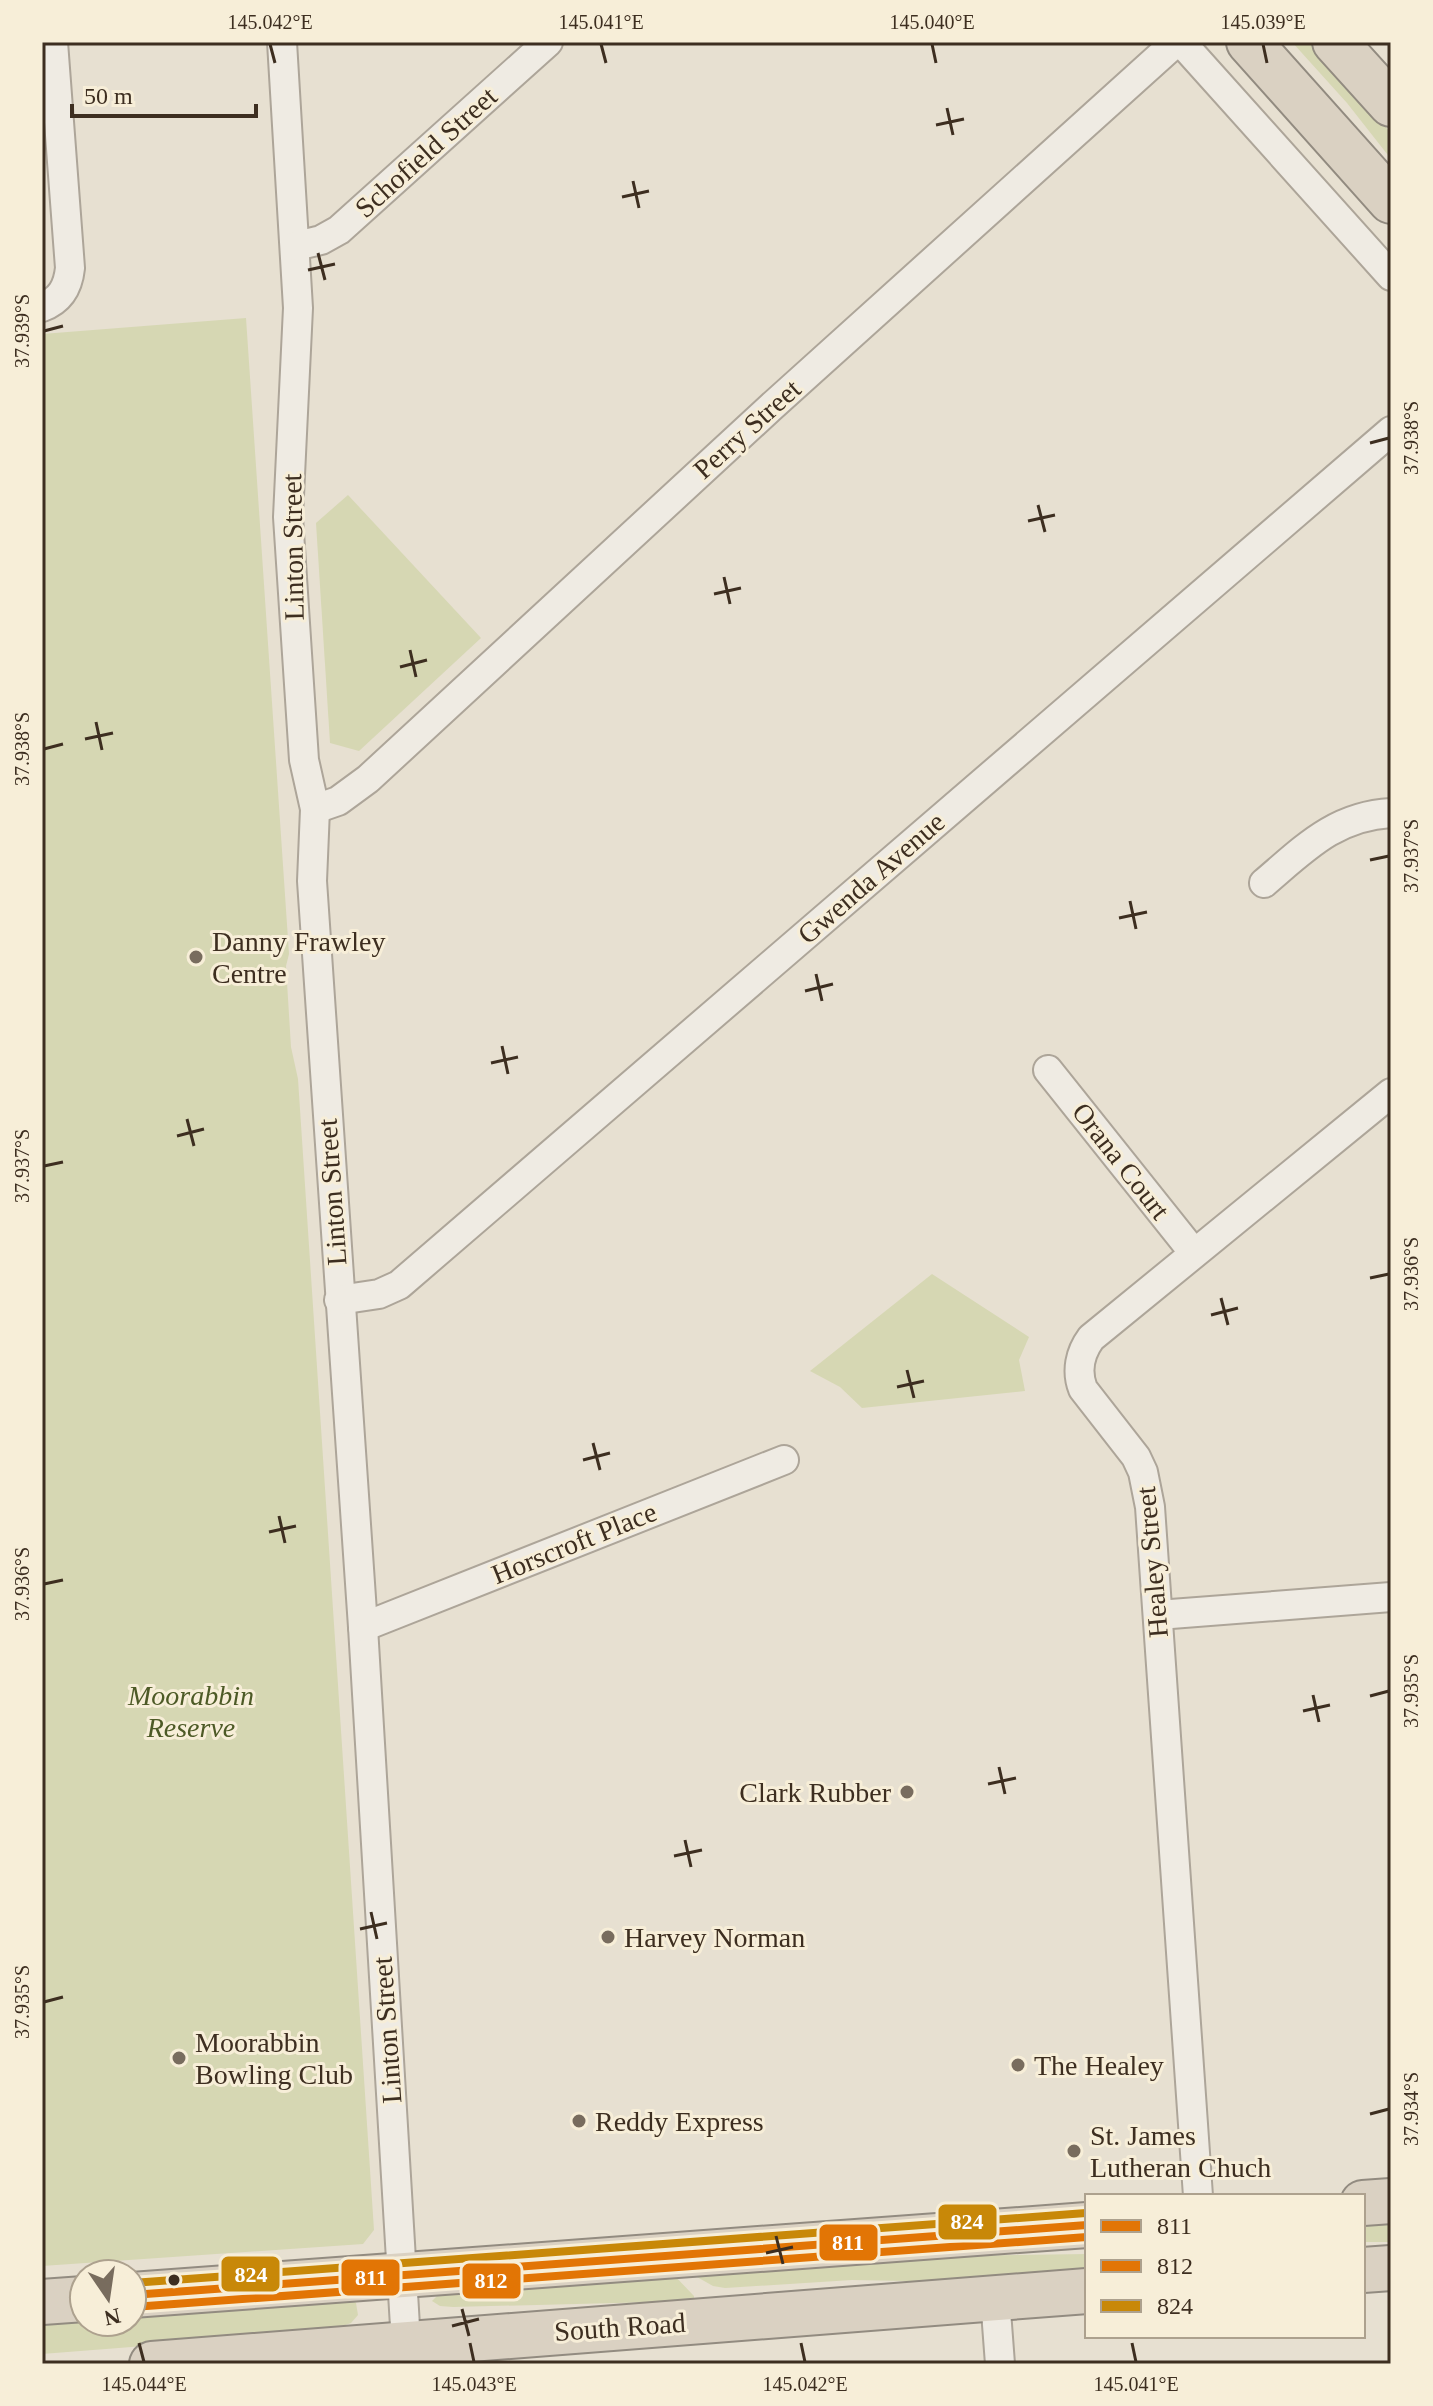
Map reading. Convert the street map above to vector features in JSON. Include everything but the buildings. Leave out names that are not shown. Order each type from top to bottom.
[{"type":"highway","points":[[1249,42],[1391,201]]},
{"type":"highway","points":[[1335,42],[1391,104]]},
{"type":"highway","points":[[1365,2203],[1391,2201]]},
{"type":"highway","points":[[148,2294],[1085,2225]]},
{"type":"highway","points":[[683,2256],[690,2280],[714,2320]]},
{"type":"highway","points":[[1365,2270],[1391,2268]]},
{"type":"highway","name":"South Road","points":[[152,2364],[288,2358],[406,2343],[1085,2291]]},
{"type":"highway","points":[[42,2302],[68,2300]]},
{"type":"street","points":[[52,299],[68,280],[70,268],[53,42]]},
{"type":"street","name":"Linton Street","points":[[282,42],[298,308],[288,517],[304,760],[315,809],[312,881],[363,1627],[406,2343]]},
{"type":"street","name":"Schofield Street","points":[[296,246],[321,240],[339,230],[548,42]]},
{"type":"street","points":[[1178,42],[1391,276]]},
{"type":"street","name":"Perry Street","points":[[315,809],[338,801],[368,779],[781,397],[1178,42]]},
{"type":"street","name":"Gwenda Avenue","points":[[339,1300],[379,1294],[399,1285],[1391,431]]},
{"type":"street","points":[[1264,883],[1309,845],[1343,823],[1357,817],[1391,813]]},
{"type":"street","name":"Orana Court","points":[[1048,1070],[1194,1253]]},
{"type":"street","name":"Healey Street","points":[[1198,2194],[1150,1507],[1143,1472],[1136,1457],[1083,1389],[1080,1364],[1083,1350],[1091,1338],[1391,1093]]},
{"type":"street","name":"Horscroft Place","points":[[363,1627],[784,1460]]},
{"type":"street","points":[[1158,1615],[1391,1597]]},
{"type":"street","points":[[995,2298],[1000,2364]]},
{"type":"green space","points":[[1292,42],[1310,42],[1391,133],[1391,159],[1347,103]]},
{"type":"green space","name":"Moorabbin Reserve","points":[[246,318],[289,954],[286,966],[291,1047],[298,1079],[374,2230],[363,2244],[148,2259],[68,2258],[68,2264],[42,2266],[42,334]]},
{"type":"green space","points":[[348,495],[481,638],[359,751],[330,743],[316,523]]},
{"type":"green space","points":[[932,1274],[1029,1337],[1019,1360],[1025,1391],[862,1408],[840,1387],[810,1371]]},
{"type":"green space","points":[[1365,2222],[1391,2223],[1391,2242],[1365,2242]]},
{"type":"green space","points":[[1085,2254],[1085,2274],[959,2282],[852,2280],[725,2288],[713,2286],[697,2277],[696,2272],[879,2257]]},
{"type":"green space","points":[[673,2274],[694,2296],[694,2301],[453,2307],[440,2306],[432,2301],[447,2293]]},
{"type":"green space","points":[[350,2297],[356,2303],[358,2315],[351,2323],[325,2332],[42,2354],[42,2320],[68,2318],[68,2338],[148,2338],[148,2313]]},
{"type":"transit line","name":"824","points":[[148,2282],[1085,2213]]},
{"type":"transit line","name":"811","points":[[148,2294],[1085,2225]]},
{"type":"transit line","name":"812","points":[[148,2306],[1085,2237]]},
{"type":"place","name":"Danny Frawley Centre","points":[[196,957]]},
{"type":"place","name":"Clark Rubber","points":[[907,1792]]},
{"type":"place","name":"Harvey Norman","points":[[608,1937]]},
{"type":"place","name":"Moorabbin Bowling Club","points":[[179,2058]]},
{"type":"place","name":"The Healey","points":[[1018,2065]]},
{"type":"place","name":"Reddy Express","points":[[579,2121]]},
{"type":"place","name":"St. James Lutheran Chuch","points":[[1074,2151]]}]
